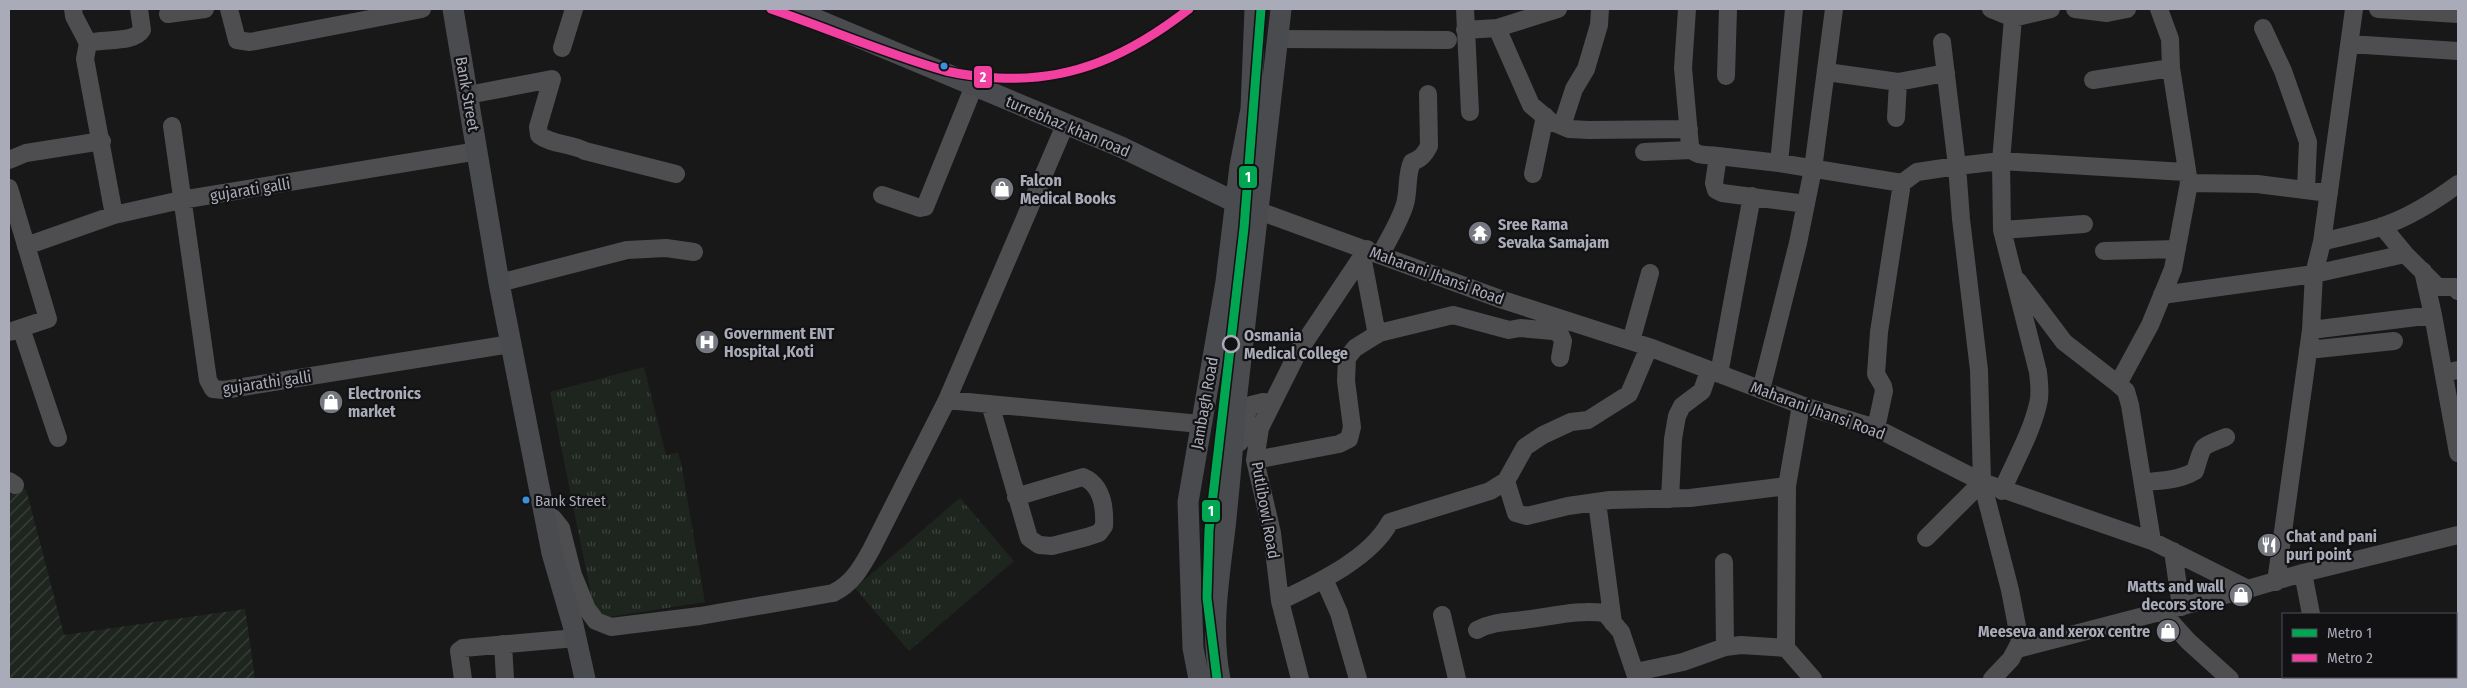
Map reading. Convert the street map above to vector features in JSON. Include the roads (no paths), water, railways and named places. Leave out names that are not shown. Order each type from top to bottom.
[{"type":"main road","name":"Bank Street","points":[[453,9],[499,283],[552,554],[576,638],[585,679]]},
{"type":"main road","name":"turrebhaz khan road","points":[[786,9],[1121,147],[1237,203]]},
{"type":"main road","name":"Jambagh Road","points":[[1199,679],[1192,634],[1188,502],[1226,282],[1240,166],[1251,108],[1255,9]]},
{"type":"main road","points":[[1220,679],[1216,641],[1219,580],[1259,211],[1260,181],[1279,39],[1281,9]]},
{"type":"main road","points":[[1208,378],[1218,371],[1222,362],[1242,357]]},
{"type":"main road","points":[[1192,634],[1199,641],[1210,643],[1216,641]]},
{"type":"street","points":[[73,9],[74,16],[88,43],[85,60],[102,140],[114,215]]},
{"type":"street","points":[[88,43],[139,34],[142,30],[138,9]]},
{"type":"street","points":[[168,14],[205,9]]},
{"type":"street","points":[[229,9],[237,40],[250,42],[422,9]]},
{"type":"street","points":[[562,48],[574,9]]},
{"type":"street","points":[[1465,9],[1470,112]]},
{"type":"street","points":[[1465,30],[1498,28],[1558,9]]},
{"type":"street","points":[[1562,126],[1574,89],[1586,68],[1598,25],[1600,9]]},
{"type":"street","points":[[1686,9],[1683,68],[1692,150]]},
{"type":"street","points":[[1726,76],[1728,9]]},
{"type":"street","points":[[1779,163],[1794,9]]},
{"type":"street","points":[[1761,390],[1813,169],[1834,9]]},
{"type":"street","points":[[1991,9],[2014,18],[2051,9]]},
{"type":"street","points":[[2076,9],[2107,13],[2127,9]]},
{"type":"street","points":[[2118,384],[2150,325],[2173,270],[2187,177],[2171,68],[2170,39],[2159,9]]},
{"type":"street","points":[[2276,582],[2311,330],[2314,274],[2322,242],[2354,9]]},
{"type":"street","points":[[2378,9],[2458,14]]},
{"type":"street","points":[[2002,491],[2039,403],[2040,389],[2038,372],[2002,230],[2001,162],[2014,18]]},
{"type":"street","points":[[1498,28],[1531,105],[1562,126],[1589,130],[1689,129]]},
{"type":"street","points":[[2263,28],[2283,71],[2308,142],[2306,189]]},
{"type":"street","points":[[1279,39],[1448,40]]},
{"type":"street","points":[[1942,42],[1979,370],[1982,482],[2010,590],[2020,642],[2005,679]]},
{"type":"street","points":[[2349,44],[2458,51]]},
{"type":"street","points":[[2093,80],[2171,68]]},
{"type":"street","points":[[1827,72],[1898,82],[1946,73]]},
{"type":"street","points":[[468,95],[552,79],[538,127],[539,135],[546,140],[676,174]]},
{"type":"street","points":[[1896,118],[1898,82]]},
{"type":"street","points":[[882,196],[920,208],[925,207],[974,86]]},
{"type":"street","name":"Putlibowl Road","points":[[1300,679],[1280,600],[1272,533],[1255,460],[1260,428],[1298,352],[1405,206],[1409,187],[1409,169],[1412,162],[1420,159],[1426,153],[1429,146],[1428,94]]},
{"type":"street","points":[[1533,174],[1545,116]]},
{"type":"street","points":[[544,513],[553,518],[561,528],[573,575],[587,609],[592,617],[603,625],[611,627],[657,622],[833,593],[845,587],[859,571],[947,400],[1065,125]]},
{"type":"street","points":[[172,126],[181,200]]},
{"type":"street","points":[[9,160],[26,152],[102,140]]},
{"type":"street","points":[[1644,152],[1692,150],[1700,155],[1779,163],[1902,184]]},
{"type":"street","name":"gujarati galli","points":[[26,246],[114,215],[181,200],[478,151]]},
{"type":"street","points":[[1718,156],[1714,182],[1716,190],[1722,193],[1806,204]]},
{"type":"street","points":[[1876,428],[1884,391],[1876,374],[1879,332],[1902,184],[1917,172],[2001,162],[2187,177],[2329,193]]},
{"type":"street","points":[[2322,242],[2382,226],[2442,197],[2458,184]]},
{"type":"street","points":[[9,188],[48,319],[15,330],[58,438]]},
{"type":"street","points":[[1670,499],[1673,438],[1677,416],[1682,406],[1702,391],[1714,372],[1752,196]]},
{"type":"street","points":[[2442,197],[2458,204]]},
{"type":"street","name":"gujarathi galli","points":[[181,200],[208,380],[212,389],[224,390],[511,344]]},
{"type":"street","name":"Maharani Jhansi Road","points":[[1259,211],[1503,300],[1649,347],[1801,405],[1876,428],[2002,491],[2152,541],[2248,589]]},
{"type":"street","points":[[2002,230],[2084,224]]},
{"type":"street","points":[[2382,226],[2404,254],[2438,287],[2455,287],[2458,291]]},
{"type":"street","points":[[499,283],[627,250],[666,248],[694,252]]},
{"type":"street","points":[[2104,251],[2177,249]]},
{"type":"street","points":[[1370,253],[1377,335]]},
{"type":"street","points":[[2162,295],[2314,274],[2404,254]]},
{"type":"street","points":[[2423,271],[2433,315],[2451,371],[2458,453]]},
{"type":"street","points":[[1631,341],[1650,273]]},
{"type":"street","points":[[2013,275],[2064,342],[2126,391],[2144,482],[2152,541]]},
{"type":"street","points":[[1255,460],[1339,444],[1349,439],[1352,427],[1346,381],[1347,358],[1355,348],[1391,329],[1453,315],[1509,330],[1520,328],[1553,331],[1560,334],[1562,341],[1560,358]]},
{"type":"street","points":[[2311,330],[2433,315]]},
{"type":"street","points":[[2308,350],[2394,341]]},
{"type":"street","points":[[1280,600],[1324,579],[1350,562],[1384,534],[1390,522],[1490,490],[1506,481],[1524,446],[1570,422],[1588,420],[1629,394],[1649,347]]},
{"type":"street","points":[[947,400],[1200,424]]},
{"type":"street","points":[[1231,474],[1247,413],[1251,405],[1262,402],[1272,403]]},
{"type":"street","points":[[990,404],[1016,497],[1029,538],[1039,545],[1052,546],[1099,533],[1104,526],[1105,514],[1098,490],[1093,481],[1083,477],[1016,497]]},
{"type":"street","points":[[1801,405],[1787,486],[1786,648],[1812,679]]},
{"type":"street","points":[[2144,482],[2186,476],[2195,471],[2199,454],[2205,444],[2226,437]]},
{"type":"street","points":[[1506,481],[1513,508],[1521,516],[1597,502],[1670,499],[1787,486]]},
{"type":"street","points":[[1926,538],[1982,482]]},
{"type":"street","points":[[1597,502],[1613,623]]},
{"type":"street","points":[[1992,679],[2014,654],[2304,573],[2458,535]]},
{"type":"street","points":[[2173,551],[2181,607]]},
{"type":"street","points":[[1724,562],[1725,646]]},
{"type":"street","points":[[2304,573],[2311,613]]},
{"type":"street","points":[[1324,579],[1342,622],[1358,679]]},
{"type":"street","points":[[1477,630],[1508,620],[1592,612],[1605,613],[1621,632],[1637,676],[1683,662],[1725,646],[1741,645],[1786,648]]},
{"type":"street","points":[[2162,612],[2188,641],[2230,679]]},
{"type":"street","points":[[1442,615],[1457,679]]},
{"type":"street","points":[[463,679],[460,649],[576,638]]},
{"type":"street","points":[[503,644],[505,679]]},
{"type":"metro line","name":"2","points":[[771,9],[946,71],[998,78],[1025,78],[1051,75],[1076,70],[1100,62],[1123,52],[1145,39],[1189,9]]},
{"type":"metro line","name":"1","points":[[1217,679],[1207,598],[1209,530],[1244,228],[1261,9]]},
{"type":"place","name":"Falcon Medical Books","points":[[1002,189]]},
{"type":"place","name":"Sree Rama Sevaka Samajam","points":[[1480,233]]},
{"type":"place","name":"Government ENT Hospital ,Koti","points":[[707,342]]},
{"type":"place","name":"Osmania Medical College","points":[[1231,344]]},
{"type":"place","name":"Electronics market","points":[[331,402]]},
{"type":"place","name":"Bank Street","points":[[526,500]]},
{"type":"place","name":"Chat and pani puri point","points":[[2269,545]]},
{"type":"place","name":"Matts and wall decors store","points":[[2241,595]]},
{"type":"place","name":"Meeseva and xerox centre","points":[[2168,631]]}]
